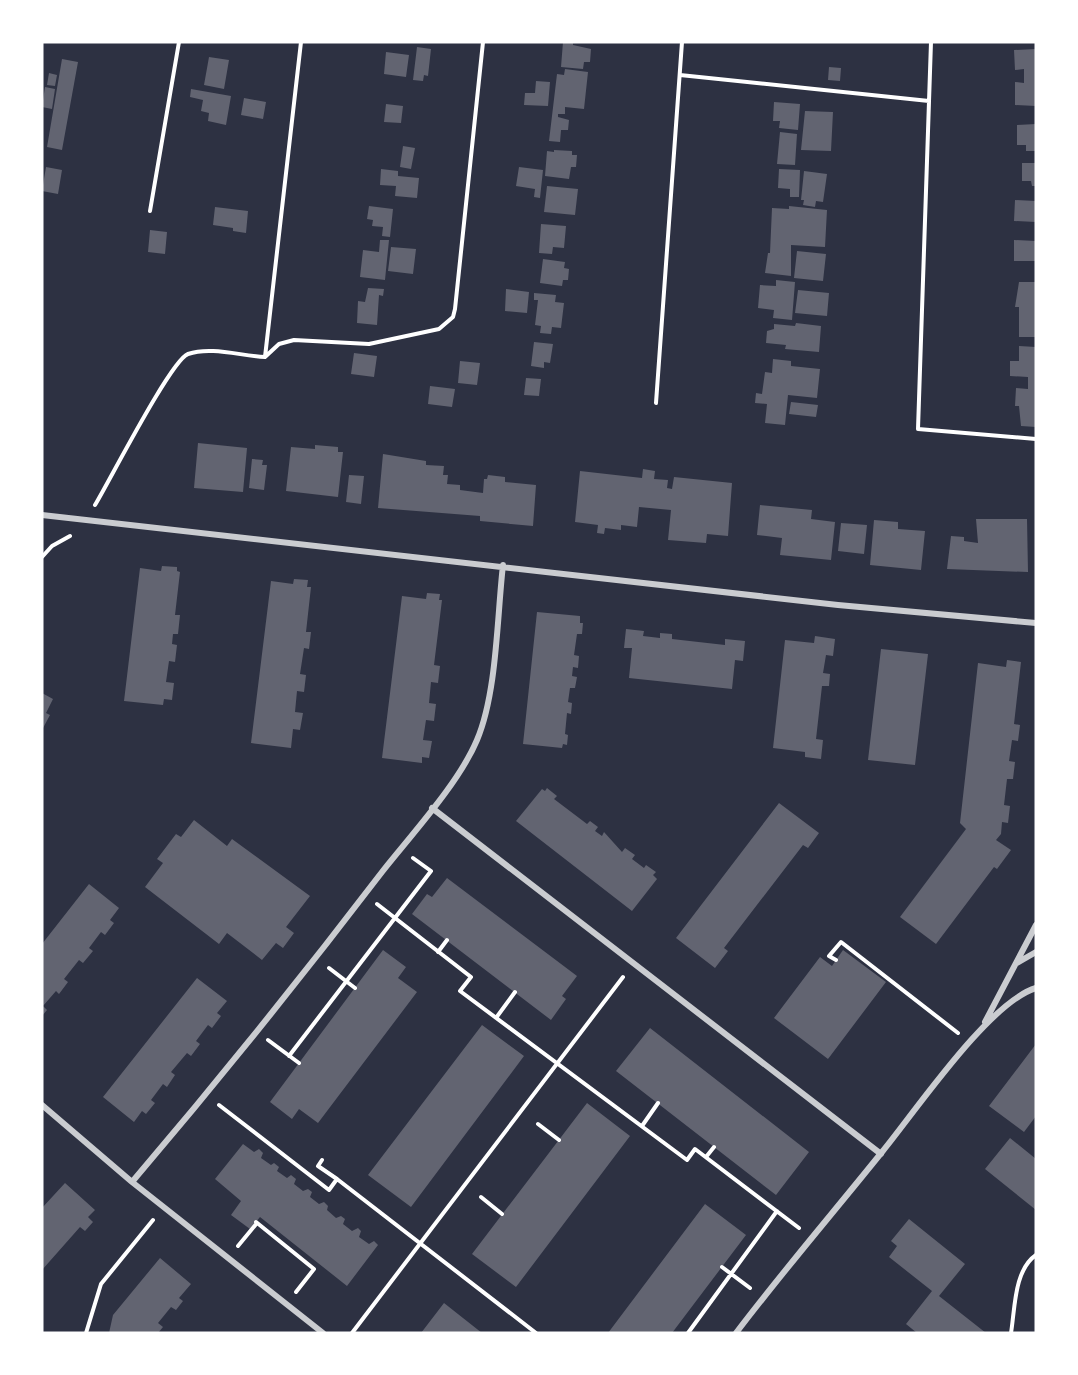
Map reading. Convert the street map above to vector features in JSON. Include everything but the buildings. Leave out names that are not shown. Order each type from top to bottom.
[{"type":"street","points":[[42,515],[502,565],[838,606],[1036,623]]},
{"type":"street","points":[[132,1182],[258,1033],[460,770],[477,740],[490,684],[502,565]]},
{"type":"street","points":[[432,808],[881,1154]]},
{"type":"street","points":[[982,1028],[1036,925]]},
{"type":"street","points":[[1012,968],[1036,952]]},
{"type":"street","points":[[736,1333],[811,1237],[982,1028],[1019,995],[1036,988]]},
{"type":"street","points":[[42,1105],[132,1182],[323,1333]]},
{"type":"path","points":[[150,211],[179,42]]},
{"type":"path","points":[[265,357],[301,42]]},
{"type":"path","points":[[265,357],[275,347],[286,341],[382,342],[439,328],[453,317],[483,42]]},
{"type":"path","points":[[656,403],[682,42]]},
{"type":"path","points":[[931,42],[918,429],[1036,439]]},
{"type":"path","points":[[680,75],[929,101]]},
{"type":"path","points":[[42,557],[88,519],[166,379],[183,356],[198,352],[215,352],[265,357]]},
{"type":"path","points":[[289,1056],[430,871],[401,848]]},
{"type":"path","points":[[378,905],[471,977],[460,991],[687,1160],[695,1149],[811,1237]]},
{"type":"path","points":[[438,952],[447,940]]},
{"type":"path","points":[[836,960],[829,956],[841,942],[970,1043]]},
{"type":"path","points":[[352,1333],[633,964]]},
{"type":"path","points":[[330,969],[355,988]]},
{"type":"path","points":[[496,1018],[515,992]]},
{"type":"path","points":[[274,1044],[299,1063]]},
{"type":"path","points":[[206,1095],[329,1190],[337,1179]]},
{"type":"path","points":[[642,1126],[658,1103]]},
{"type":"path","points":[[538,1124],[559,1140]]},
{"type":"path","points":[[706,1157],[714,1147]]},
{"type":"path","points":[[322,1160],[318,1166],[536,1333]]},
{"type":"path","points":[[481,1197],[502,1214]]},
{"type":"path","points":[[86,1333],[101,1284],[163,1207]]},
{"type":"path","points":[[687,1333],[777,1211]]},
{"type":"path","points":[[242,1242],[256,1223],[314,1269],[287,1305]]},
{"type":"path","points":[[1011,1333],[1022,1273],[1029,1260],[1036,1255]]},
{"type":"path","points":[[722,1267],[745,1284]]}]
